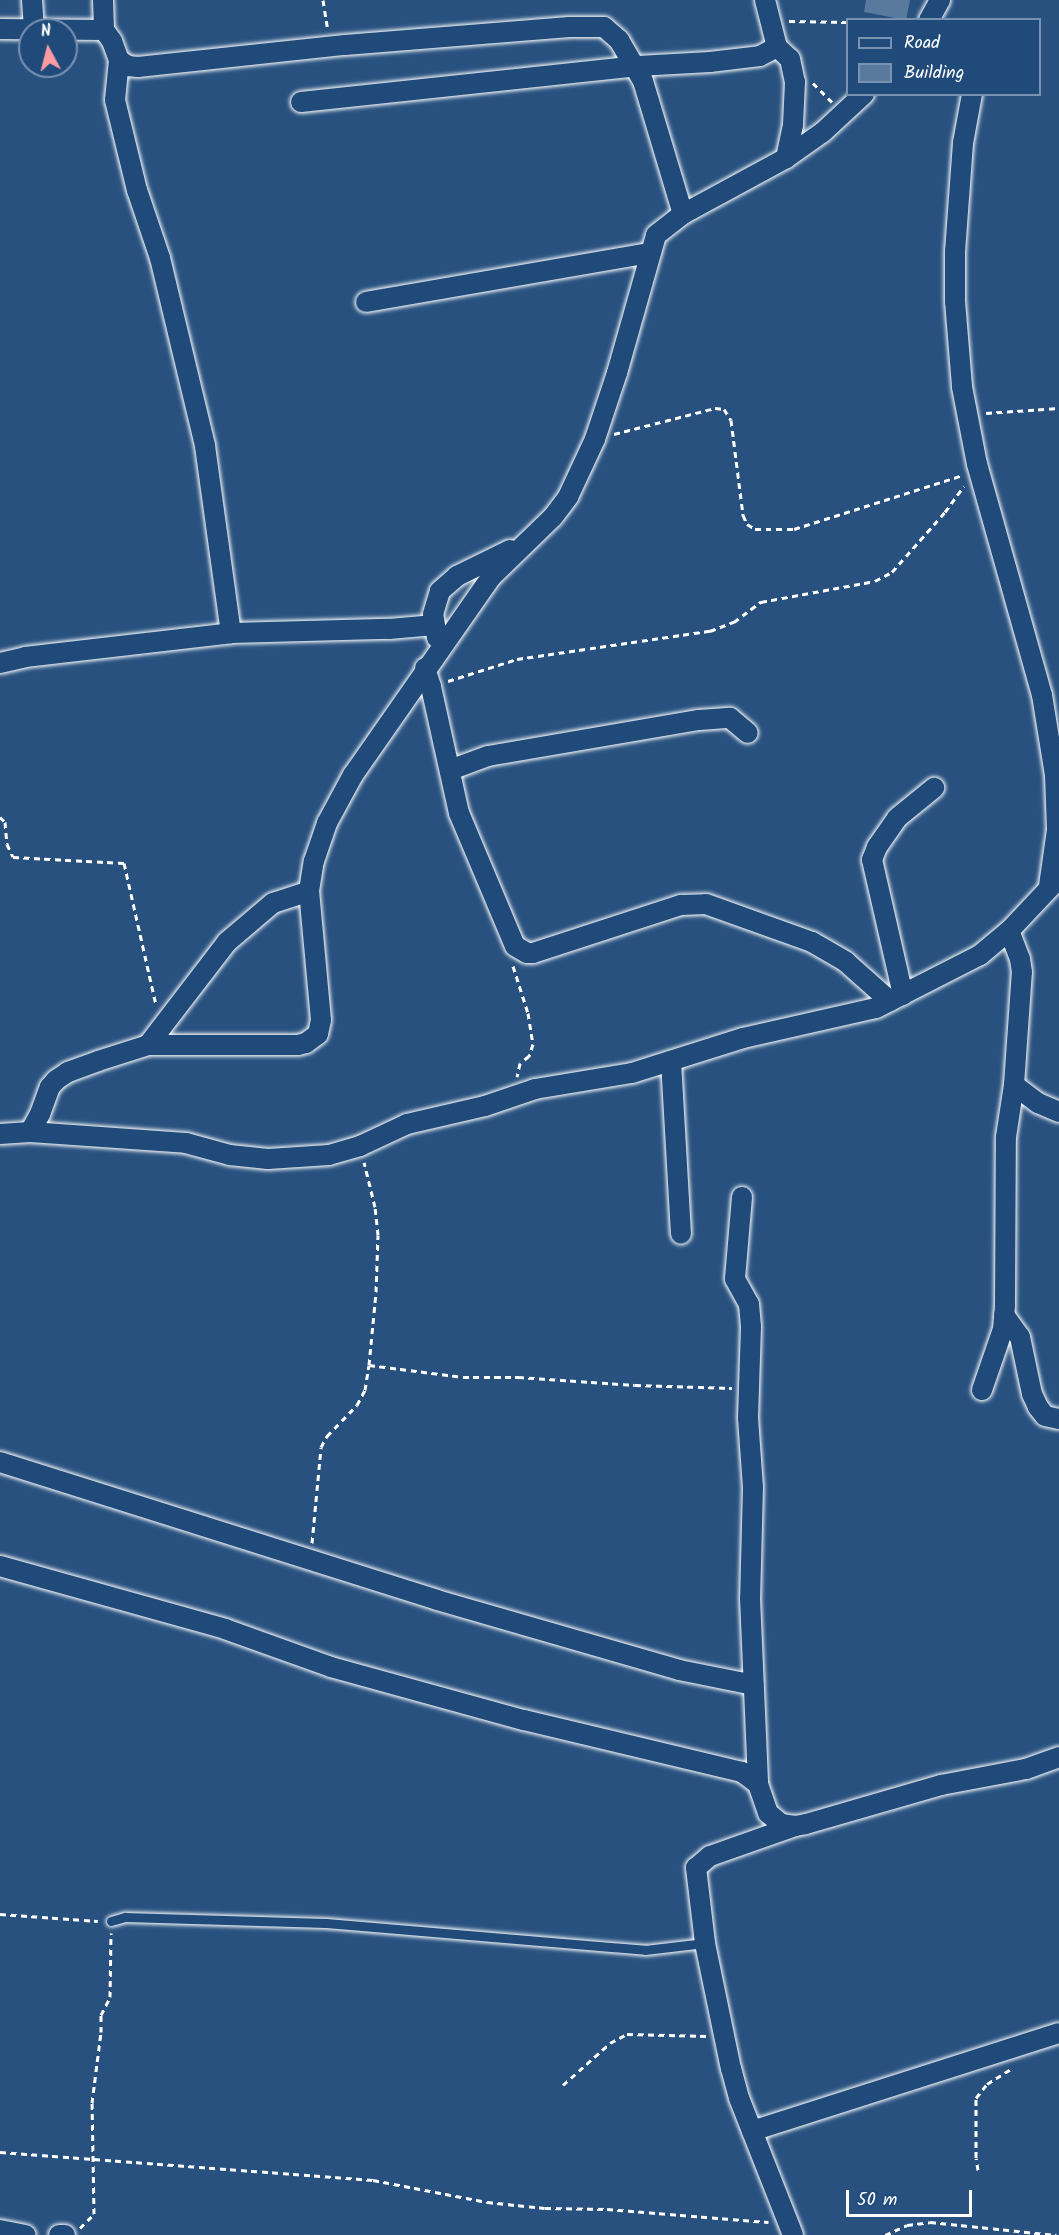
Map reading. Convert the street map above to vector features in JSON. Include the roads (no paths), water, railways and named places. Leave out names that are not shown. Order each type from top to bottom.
[{"type":"street","points":[[32,0],[33,18]]},
{"type":"street","points":[[103,0],[104,30],[112,41],[119,60],[115,100],[137,190],[160,258],[205,446],[231,633]]},
{"type":"street","points":[[931,18],[940,0]]},
{"type":"street","points":[[768,9],[795,82],[786,158]]},
{"type":"street","points":[[119,60],[138,68],[345,45],[569,27],[604,27],[619,40],[643,81],[683,214]]},
{"type":"street","points":[[0,29],[18,28]]},
{"type":"street","points":[[78,29],[104,30]]},
{"type":"street","points":[[301,102],[783,54]]},
{"type":"street","points":[[30,1132],[40,1114],[50,1087],[68,1072],[148,1045],[298,1045],[313,1039],[318,1034],[321,1020],[309,891],[314,861],[327,823],[353,775],[428,677],[439,652],[491,577],[553,517],[568,497],[595,439],[636,310],[649,253],[656,235],[683,214],[786,158],[844,113],[862,96]]},
{"type":"street","points":[[0,1134],[30,1132],[186,1143],[230,1155],[279,1160],[329,1155],[360,1146],[408,1124],[474,1109],[547,1086],[632,1073],[743,1038],[876,1008],[980,955],[1009,931],[1054,882],[1058,830],[1057,776],[1042,695],[975,467],[966,415],[955,301],[955,251],[963,143],[972,96]]},
{"type":"street","points":[[366,302],[649,253]]},
{"type":"street","points":[[439,652],[435,603],[440,591],[457,576],[524,543]]},
{"type":"street","points":[[0,663],[25,657],[231,633],[389,629],[435,625]]},
{"type":"street","points":[[428,677],[459,813],[515,946],[527,953],[534,953],[681,905],[706,904],[812,942],[846,962],[897,998]]},
{"type":"street","points":[[450,770],[488,756],[699,720],[730,718],[748,733]]},
{"type":"street","points":[[897,998],[872,860],[877,847],[897,818],[934,788]]},
{"type":"street","points":[[148,1045],[162,1030],[207,965],[235,934],[273,903],[309,891]]},
{"type":"street","points":[[982,1390],[1004,1329],[1005,1315],[1008,1246],[1006,1137],[1014,1085],[1022,972],[1020,959],[1009,931]]},
{"type":"street","points":[[671,1061],[681,1234]]},
{"type":"street","points":[[1014,1085],[1038,1103],[1059,1112]]},
{"type":"street","points":[[742,1197],[735,1279],[749,1304],[751,1315],[748,1388],[753,1487],[750,1598],[758,1784],[771,1817],[781,1824],[795,1826]]},
{"type":"street","points":[[1005,1315],[1020,1337],[1032,1394],[1038,1407],[1045,1416],[1059,1419]]},
{"type":"street","points":[[0,1462],[309,1559],[679,1670],[754,1685]]},
{"type":"street","points":[[0,1566],[225,1629],[332,1666],[479,1708],[742,1772],[758,1784]]},
{"type":"street","points":[[791,2229],[739,2098],[705,1943],[696,1868],[710,1856],[795,1826],[941,1785],[1026,1768],[1059,1757]]},
{"type":"street","points":[[752,2130],[1059,2033]]},
{"type":"street","points":[[0,2230],[26,2235]]},
{"type":"lane","points":[[111,1921],[125,1917],[326,1923],[645,1950],[705,1943]]}]
